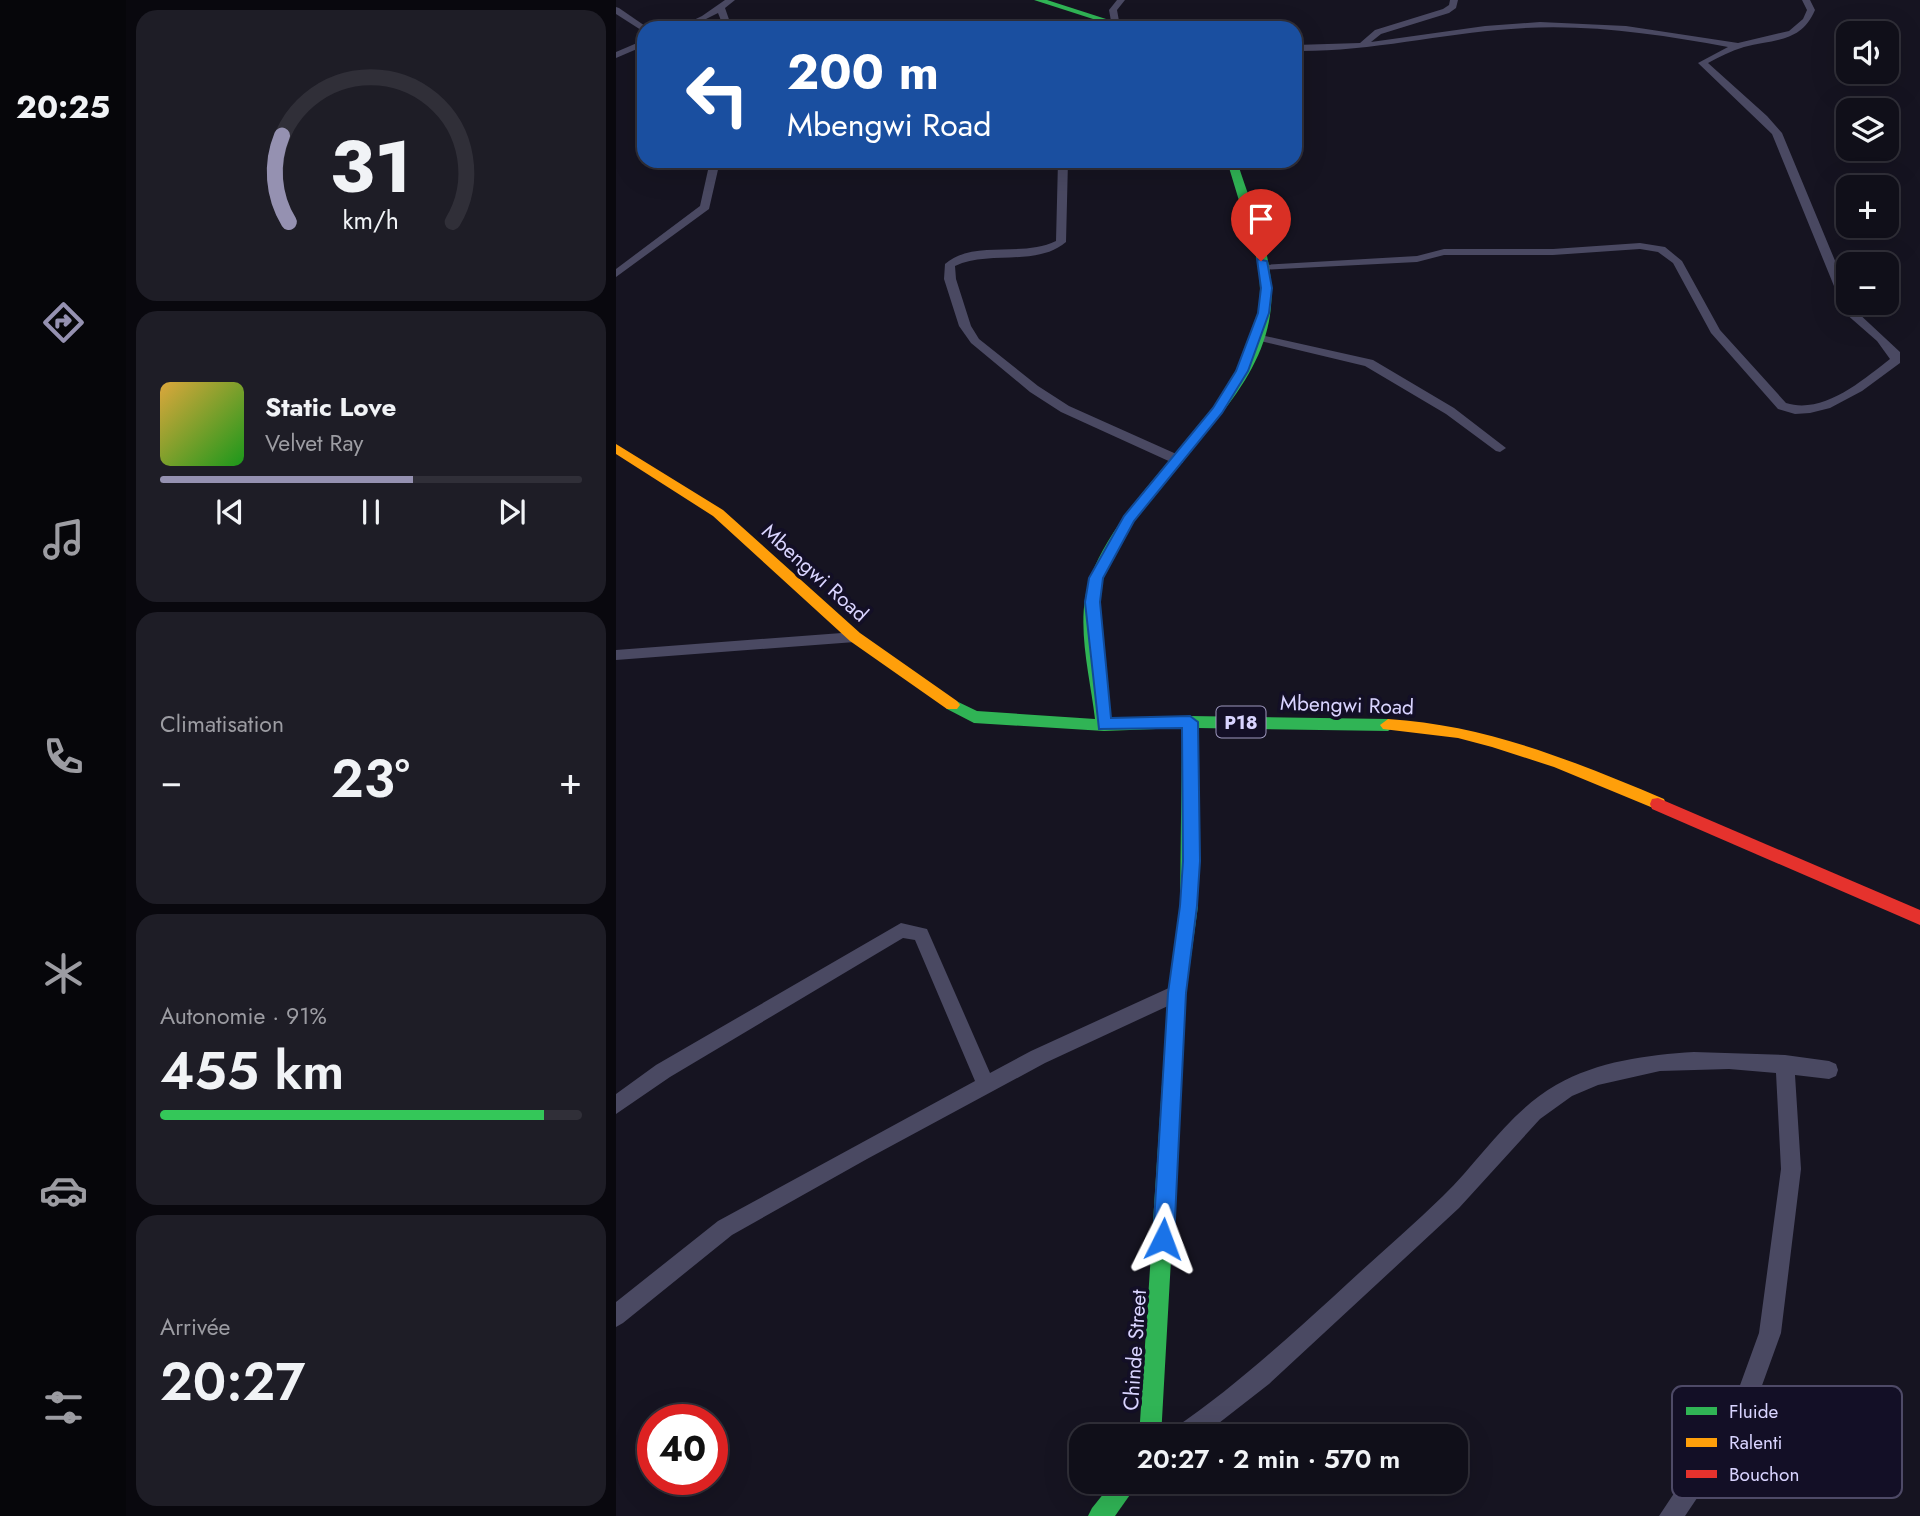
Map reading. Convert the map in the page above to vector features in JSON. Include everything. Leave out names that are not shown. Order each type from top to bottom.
[{"type":"street","points":[[696,21],[721,9],[731,0]]},
{"type":"street","points":[[1038,0],[1110,21]]},
{"type":"street","points":[[1121,0],[1113,10],[1121,21]]},
{"type":"street","points":[[1362,46],[1378,32],[1447,11],[1453,6],[1454,0]]},
{"type":"street","points":[[1264,268],[1417,259],[1444,252],[1553,252],[1650,247],[1670,254],[1676,261],[1715,331],[1782,406],[1791,411],[1804,411],[1846,395],[1896,360],[1896,355],[1851,313],[1777,133],[1755,109],[1702,63],[1739,46],[1797,31],[1807,23],[1811,10],[1806,0]]},
{"type":"street","points":[[721,9],[725,21]]},
{"type":"street","points":[[616,10],[637,24]]},
{"type":"street","points":[[1302,48],[1362,46],[1511,26],[1556,25],[1655,32],[1739,46]]},
{"type":"street","points":[[616,55],[637,46]]},
{"type":"street","points":[[616,274],[705,207],[713,168]]},
{"type":"street","points":[[1063,168],[1059,244],[1044,249],[965,258],[950,264],[950,279],[965,326],[975,341],[1034,389],[1102,427],[1178,460]]},
{"type":"street","points":[[1104,725],[1093,627],[1096,578],[1129,519],[1218,410],[1242,371],[1256,337],[1267,288],[1264,268],[1234,168]]},
{"type":"street","points":[[1256,337],[1369,363],[1450,411],[1500,448]]},
{"type":"street","name":"Mbengwi Road","points":[[616,448],[718,513],[855,637],[950,704],[974,717],[1104,725],[1190,722],[1398,725],[1475,737],[1557,760],[1920,918]]},
{"type":"street","points":[[616,654],[855,637]]},
{"type":"street","name":"Chinde Street","points":[[1151,1424],[1177,993],[1191,872],[1190,722]]},
{"type":"street","points":[[616,1105],[663,1071],[901,930],[913,930],[921,934],[986,1085]]},
{"type":"street","points":[[616,1316],[725,1228],[986,1085],[1177,993]]},
{"type":"street","points":[[1200,1424],[1269,1370],[1454,1199],[1533,1112],[1564,1090],[1604,1074],[1661,1063],[1709,1058],[1829,1070]]},
{"type":"street","points":[[1751,1386],[1770,1333],[1791,1169],[1786,1064]]},
{"type":"street","points":[[1100,1516],[1118,1494]]},
{"type":"street","points":[[1671,1516],[1683,1498]]},
{"type":"traffic: fast","points":[[1038,0],[1107,21]]},
{"type":"traffic: fast","points":[[1104,725],[1091,612],[1097,577],[1114,540],[1140,503],[1228,394],[1251,356],[1264,316],[1265,273],[1255,231],[1234,168]]},
{"type":"traffic: fast","points":[[952,705],[974,717],[1104,725],[1190,722],[1388,725]]},
{"type":"traffic: fast","points":[[1151,1424],[1177,993],[1189,906],[1190,722]]},
{"type":"traffic: fast","points":[[1100,1516],[1118,1494]]},
{"type":"traffic: slow","points":[[616,448],[718,513],[855,637],[952,705]]},
{"type":"traffic: slow","points":[[1388,725],[1423,727],[1492,741],[1560,763],[1658,804]]},
{"type":"traffic: jam","points":[[1658,804],[1920,918]]},
{"type":"route","points":[[1163,1239],[1177,993],[1189,906],[1190,722],[1104,725],[1093,627],[1093,602],[1096,578],[1129,519],[1218,410],[1242,371],[1263,313],[1267,288],[1261,261]]}]
